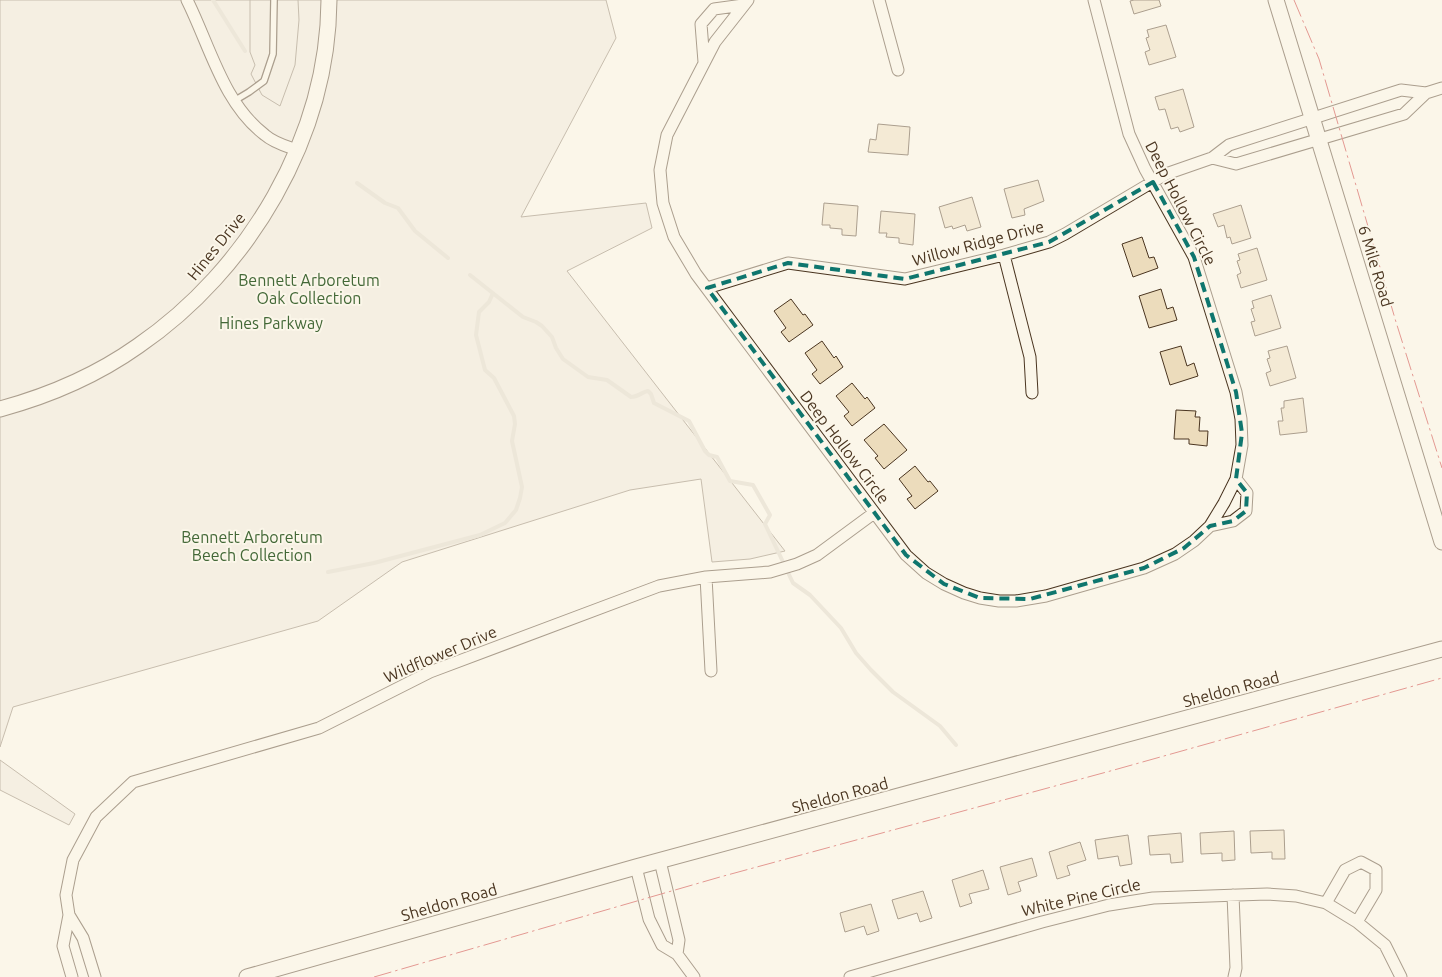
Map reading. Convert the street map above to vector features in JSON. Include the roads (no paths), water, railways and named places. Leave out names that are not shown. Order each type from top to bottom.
[{"type":"main road","name":"Hines Drive","points":[[0,409],[60,388],[98,370],[138,346],[181,313],[202,293],[244,244],[278,189],[297,150],[310,115],[321,76],[330,0]]},
{"type":"main road","name":"6 Mile Road","points":[[1276,0],[1442,542]]},
{"type":"main road","name":"Sheldon Road","points":[[248,977],[636,867],[1442,649]]},
{"type":"street","points":[[188,0],[234,101],[250,121],[266,136],[277,143],[297,150]]},
{"type":"street","points":[[879,0],[898,70]]},
{"type":"street","name":"Deep Hollow Circle","points":[[746,3],[715,42],[667,135],[660,170],[662,203],[674,237],[707,288],[906,555],[926,573],[944,584],[980,598],[999,601],[1023,600],[1046,596],[1153,565],[1184,548],[1210,526],[1224,503],[1236,479],[1242,445],[1240,413],[1236,392],[1194,258],[1153,182],[1130,134],[1094,0]]},
{"type":"street","name":"Deep Hollow Circle","points":[[704,62],[700,24],[714,10],[746,3]]},
{"type":"street","points":[[1212,158],[1236,164],[1319,140],[1404,114],[1426,93],[1442,88]]},
{"type":"street","name":"Willow Ridge Drive","points":[[707,288],[788,263],[905,279],[1004,255],[1049,242],[1166,174],[1212,158],[1229,145],[1401,90],[1426,93]]},
{"type":"street","points":[[1004,255],[1030,358],[1032,393]]},
{"type":"street","name":"Deep Hollow Circle","points":[[1210,526],[1233,521],[1246,511],[1247,493],[1236,479]]},
{"type":"street","name":"Wildflower Drive","points":[[72,977],[63,946],[69,915],[66,895],[73,860],[96,817],[133,782],[319,728],[430,672],[659,586],[706,577],[770,572],[797,564],[817,555],[874,513]]},
{"type":"street","points":[[706,577],[711,671]]},
{"type":"street","points":[[660,861],[679,940],[677,954]]},
{"type":"street","points":[[1326,903],[1345,870],[1361,862],[1376,870],[1376,890],[1357,922]]},
{"type":"street","points":[[636,867],[650,919],[662,945],[677,954],[694,977]]},
{"type":"street","points":[[1233,895],[1236,968],[1234,977]]},
{"type":"street","name":"White Pine Circle","points":[[850,977],[1109,904],[1154,898],[1233,895],[1286,896],[1326,903],[1357,922],[1385,945],[1401,977]]},
{"type":"street","name":"Wildflower Drive","points":[[69,915],[83,938],[95,977]]},
{"type":"lane","points":[[234,101],[264,81],[273,54],[274,0]]},
{"type":"waterway","points":[[213,0],[245,51]]},
{"type":"waterway","points":[[357,183],[385,203],[398,208],[415,231],[448,258]]},
{"type":"waterway","points":[[470,275],[523,317],[542,326],[552,337],[563,359],[588,377],[607,380],[631,397],[648,391],[654,403],[689,421],[705,451],[709,455],[717,457],[730,481],[753,485],[770,515],[765,524],[793,583],[810,595],[841,628],[856,653],[893,692],[940,726],[956,745]]},
{"type":"waterway","points":[[328,572],[374,563],[480,535],[505,523],[516,510],[522,487],[512,441],[515,424],[514,416],[494,378],[485,370],[476,335],[479,312],[489,302],[493,293]]},
{"type":"park label","name":"Bennett Arboretum Oak Collection","points":[[309,289]]},
{"type":"park label","name":"Hines Parkway","points":[[271,323]]},
{"type":"park label","name":"Bennett Arboretum Beech Collection","points":[[252,546]]}]
